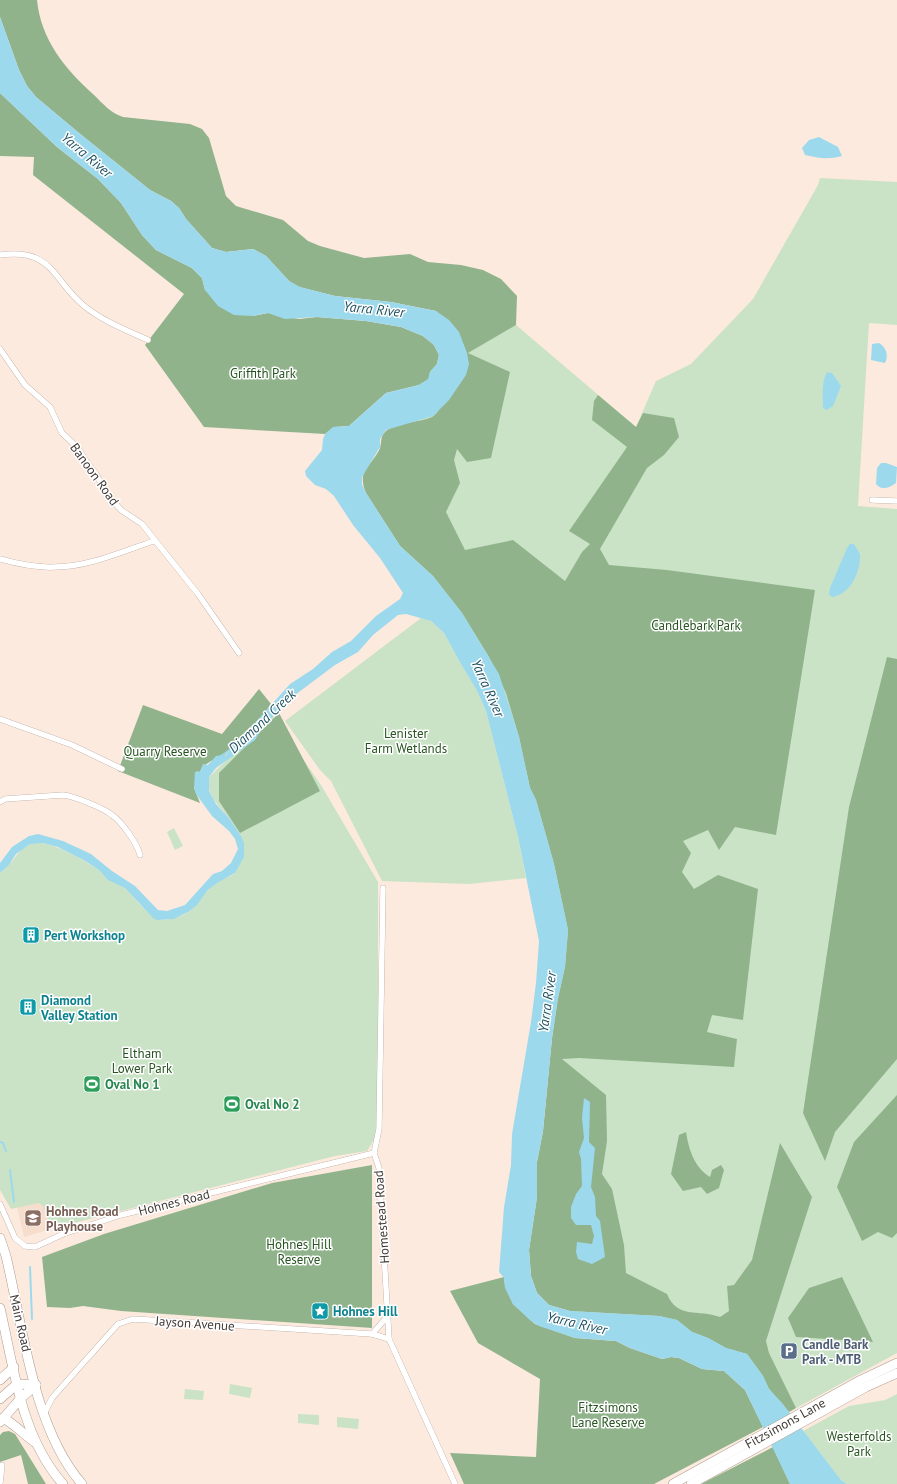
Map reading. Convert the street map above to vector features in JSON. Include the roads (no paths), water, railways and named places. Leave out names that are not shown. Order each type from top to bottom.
[{"type":"main road","name":"Main Road","points":[[0,1238],[6,1256],[37,1389]]},
{"type":"main road","name":"Main Road","points":[[0,1308],[21,1398]]},
{"type":"main road","name":"Fitzsimons Lane","points":[[818,1411],[861,1380],[897,1363]]},
{"type":"main road","points":[[0,1380],[14,1367]]},
{"type":"main road","name":"Fitzsimons Lane","points":[[673,1484],[751,1447],[818,1411],[897,1373]]},
{"type":"main road","points":[[0,1399],[18,1384],[37,1389]]},
{"type":"main road","points":[[37,1389],[21,1398],[2,1420],[13,1423],[22,1433],[37,1443]]},
{"type":"main road","points":[[37,1389],[50,1432],[63,1457],[82,1484]]},
{"type":"main road","points":[[21,1398],[27,1420],[37,1443],[52,1470],[63,1484]]},
{"type":"main road","name":"Fitzsimons Lane","points":[[691,1484],[751,1447]]},
{"type":"street","points":[[0,255],[27,256],[42,261],[51,268],[83,305],[109,322],[148,340]]},
{"type":"street","name":"Banoon Road","points":[[0,349],[29,389],[50,407],[62,433],[78,448],[96,474],[107,494],[121,510],[138,519],[154,541],[198,594],[239,653]]},
{"type":"street","points":[[872,500],[897,501]]},
{"type":"street","points":[[0,559],[23,565],[55,567],[79,564],[154,541]]},
{"type":"street","points":[[0,719],[72,745],[122,769]]},
{"type":"street","points":[[2,800],[63,795],[72,797],[112,814],[138,846],[140,855]]},
{"type":"street","name":"Homestead Road","points":[[383,888],[379,1129],[374,1153],[379,1168],[389,1339],[455,1484]]},
{"type":"street","name":"Hohnes Road","points":[[0,1204],[11,1232],[15,1238],[25,1246],[35,1247],[64,1234],[121,1215],[374,1153]]},
{"type":"street","points":[[372,1334],[387,1317]]},
{"type":"street","name":"Jayson Avenue","points":[[44,1414],[52,1398],[118,1324],[125,1320],[133,1319],[372,1334],[389,1339]]},
{"type":"street","points":[[37,1389],[41,1396],[52,1398]]},
{"type":"street","points":[[0,1483],[2,1465]]},
{"type":"water","name":"Yarra River","points":[[0,17],[19,70],[27,86],[36,97],[150,190],[171,201],[179,208],[186,219],[212,248],[226,252],[253,249],[266,256],[289,281],[300,287],[335,296],[391,302],[436,311],[449,320],[459,332],[467,353],[469,364],[466,375],[449,400],[433,416],[386,430],[380,439],[380,447],[362,477],[362,484],[366,493],[400,546],[433,576],[462,613],[499,674],[519,737],[530,788],[536,800],[554,864],[568,930],[565,967],[558,998],[552,1038],[543,1131],[537,1162],[537,1197],[529,1250],[531,1276],[537,1293],[549,1305],[570,1311],[659,1316],[677,1320],[692,1332],[708,1338],[726,1348],[747,1354],[763,1376],[769,1389],[782,1403],[841,1480],[847,1484],[790,1484],[745,1390],[724,1371],[702,1369],[679,1358],[671,1357],[662,1359],[630,1348],[616,1341],[575,1338],[539,1326],[531,1321],[513,1304],[505,1288],[504,1278],[499,1272],[504,1207],[511,1165],[512,1134],[531,1022],[539,941],[518,837],[486,711],[477,691],[444,633],[431,621],[406,614],[398,615],[373,635],[358,652],[335,665],[287,701],[262,728],[255,740],[216,768],[209,777],[209,791],[216,804],[229,818],[241,836],[244,843],[244,857],[235,873],[208,890],[196,906],[188,912],[174,919],[154,919],[125,888],[108,880],[99,870],[58,847],[43,843],[30,844],[16,854],[9,865],[0,873],[0,863],[12,847],[29,836],[38,834],[63,841],[91,854],[112,871],[135,886],[158,910],[167,911],[185,905],[213,874],[222,871],[231,863],[238,849],[235,839],[229,831],[212,816],[196,794],[194,788],[195,772],[200,772],[203,764],[208,765],[216,756],[225,756],[290,684],[313,669],[332,652],[351,641],[376,616],[400,599],[403,593],[380,558],[353,525],[334,496],[326,489],[315,485],[306,476],[305,471],[322,450],[325,434],[333,427],[349,426],[386,393],[419,385],[428,379],[430,372],[437,364],[439,355],[434,345],[423,336],[401,327],[366,321],[317,317],[285,319],[268,313],[253,316],[234,315],[218,306],[205,290],[202,278],[192,268],[156,250],[142,235],[121,203],[98,179],[57,147],[0,93]]},
{"type":"water","points":[[819,137],[838,147],[842,156],[823,158],[805,155],[802,148],[809,140]]},
{"type":"water","points":[[879,343],[886,352],[887,357],[885,363],[871,360],[872,344]]},
{"type":"water","points":[[827,372],[832,373],[841,386],[833,406],[827,410],[823,408],[823,385]]},
{"type":"water","points":[[881,463],[886,463],[897,467],[896,483],[886,488],[881,488],[876,484],[877,468]]},
{"type":"water","points":[[850,544],[854,544],[860,554],[858,571],[849,588],[832,597],[829,594],[830,588]]},
{"type":"water","points":[[584,1098],[590,1102],[589,1142],[595,1148],[591,1187],[595,1197],[596,1216],[600,1221],[605,1257],[592,1264],[578,1259],[576,1252],[577,1242],[592,1244],[594,1236],[591,1225],[576,1225],[571,1218],[571,1207],[576,1194],[582,1186],[581,1159],[579,1152],[584,1138],[582,1118]]},
{"type":"waterway","name":"Diamond Creek","points":[[221,756],[234,747]]},
{"type":"waterway","points":[[0,1142],[3,1143],[6,1151]]},
{"type":"waterway","points":[[10,1170],[14,1202]]},
{"type":"waterway","points":[[30,1267],[32,1319]]},
{"type":"place","name":"Pert Workshop","points":[[31,935]]},
{"type":"place","name":"Diamond Valley Station","points":[[28,1007]]},
{"type":"place","name":"Oval No 1","points":[[92,1084]]},
{"type":"place","name":"Oval No 2","points":[[232,1104]]},
{"type":"place","name":"Hohnes Road Playhouse","points":[[33,1218]]},
{"type":"place","name":"Hohnes Hill","points":[[320,1311]]},
{"type":"place","name":"Candle Bark Park - MTB","points":[[789,1351]]},
{"type":"park label","name":"Griffith Park","points":[[263,373]]},
{"type":"park label","name":"Candlebark Park","points":[[696,625]]},
{"type":"park label","name":"Lenister Farm Wetlands","points":[[406,740]]},
{"type":"park label","name":"Quarry Reserve","points":[[165,751]]},
{"type":"park label","name":"Eltham Lower Park","points":[[142,1060]]},
{"type":"park label","name":"Hohnes Hill Reserve","points":[[299,1252]]},
{"type":"park label","name":"Fitzsimons Lane Reserve","points":[[608,1414]]},
{"type":"park label","name":"Westerfolds Park","points":[[859,1444]]}]
